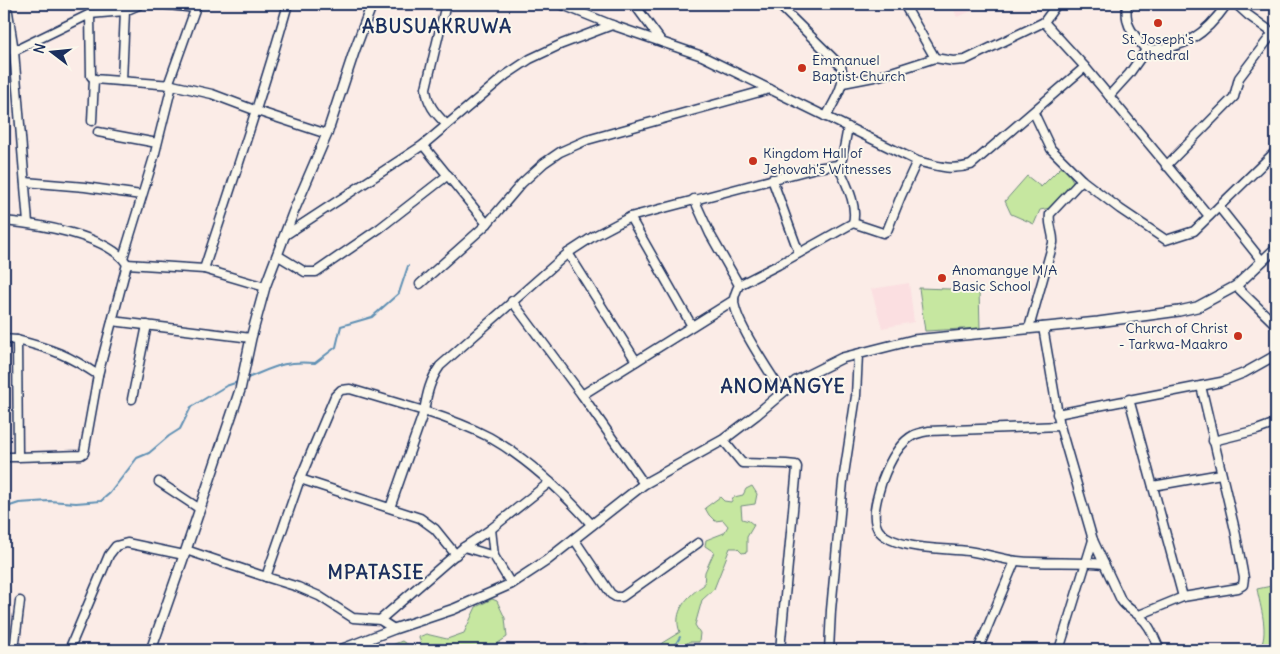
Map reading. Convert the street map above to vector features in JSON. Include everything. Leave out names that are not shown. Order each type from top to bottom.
[{"type":"street","points":[[4,46],[14,48],[90,14],[125,11],[141,4]]},
{"type":"street","points":[[4,457],[81,455],[84,453],[98,375],[141,195],[157,143],[170,85],[196,6],[160,4]]},
{"type":"street","points":[[204,269],[257,112],[288,4]]},
{"type":"street","points":[[151,650],[240,390],[251,338],[265,287],[284,236],[327,134],[372,4]]},
{"type":"street","points":[[446,4],[426,88],[432,110],[446,124]]},
{"type":"street","points":[[560,4],[612,25],[702,56],[917,161],[944,168],[959,169],[971,165],[1034,113],[1085,67]]},
{"type":"street","points":[[634,4],[662,42]]},
{"type":"street","points":[[778,4],[841,66],[844,74],[843,83],[826,117]]},
{"type":"street","points":[[904,4],[936,58]]},
{"type":"street","points":[[843,83],[879,76],[936,58],[953,61],[965,60],[1044,22],[1057,4]]},
{"type":"street","points":[[1128,4],[1127,21],[1129,28],[1146,50]]},
{"type":"street","points":[[1109,96],[1146,50],[1172,48],[1192,40],[1216,19],[1227,4]]},
{"type":"street","points":[[1166,166],[1234,96],[1239,78],[1275,32],[1248,15],[1236,4]]},
{"type":"street","points":[[122,81],[125,11]]},
{"type":"street","points":[[8,12],[14,48],[28,224]]},
{"type":"street","points":[[90,14],[91,76],[94,79],[92,120]]},
{"type":"street","points":[[1044,22],[1085,67],[1209,216]]},
{"type":"street","points":[[284,236],[423,145],[506,75],[530,59],[562,44],[612,25]]},
{"type":"street","points":[[94,79],[170,85],[212,94],[257,112],[327,134]]},
{"type":"street","points":[[420,284],[487,224],[522,183],[544,163],[571,145],[770,89]]},
{"type":"street","points":[[1034,113],[1051,149],[1082,180],[1120,209],[1166,240],[1194,231],[1276,151]]},
{"type":"street","points":[[390,508],[424,411],[433,376],[440,366],[568,252],[630,217],[694,198],[816,168],[838,165],[842,159],[848,127]]},
{"type":"street","points":[[98,132],[157,143]]},
{"type":"street","points":[[423,145],[487,224]]},
{"type":"street","points":[[782,392],[750,339],[738,314],[734,300],[739,284],[853,223],[883,233],[887,231],[917,161]]},
{"type":"street","points":[[838,165],[853,204],[853,223]]},
{"type":"street","points":[[277,255],[305,272],[316,272],[380,228],[448,175]]},
{"type":"street","points":[[772,179],[799,253]]},
{"type":"street","points":[[1029,328],[1054,238],[1049,219],[1050,214],[1082,180]]},
{"type":"street","points":[[26,182],[85,187],[141,195]]},
{"type":"street","points":[[694,198],[710,234],[739,284]]},
{"type":"street","points":[[1219,207],[1262,261]]},
{"type":"street","points":[[630,217],[692,326]]},
{"type":"street","points":[[4,221],[28,224],[83,236],[110,248],[125,261],[204,269],[265,287]]},
{"type":"street","points":[[340,650],[454,609],[511,584],[546,561],[644,484],[723,440],[756,415],[796,380],[842,358],[913,340],[1043,327],[1179,311],[1196,307],[1236,286],[1276,248]]},
{"type":"street","points":[[568,252],[636,361]]},
{"type":"street","points":[[1236,286],[1276,325]]},
{"type":"street","points":[[582,395],[734,300]]},
{"type":"street","points":[[512,301],[582,395],[644,484]]},
{"type":"street","points":[[112,321],[251,338]]},
{"type":"street","points":[[132,399],[147,325]]},
{"type":"street","points":[[1043,327],[1057,414],[1092,540],[1121,600],[1127,608],[1146,623],[1160,650]]},
{"type":"street","points":[[4,339],[18,340],[60,352],[98,375]]},
{"type":"street","points":[[18,340],[18,457]]},
{"type":"street","points":[[829,650],[843,481],[856,396],[858,354]]},
{"type":"street","points":[[1057,414],[1221,382],[1244,373],[1276,355]]},
{"type":"street","points":[[1138,615],[1183,597],[1238,588],[1244,584],[1235,530],[1201,386]]},
{"type":"street","points":[[266,577],[300,479],[335,396],[341,390],[350,389],[424,411],[454,421],[489,437],[512,452],[550,482],[570,500],[592,525]]},
{"type":"street","points":[[1130,399],[1183,597]]},
{"type":"street","points":[[1213,441],[1257,430],[1276,423]]},
{"type":"street","points":[[1060,426],[929,431],[914,435],[903,442],[886,470],[880,487],[875,521],[880,533],[890,539],[912,546],[967,551],[1015,561],[1104,564]]},
{"type":"street","points":[[723,440],[742,463],[786,464],[798,467],[780,650]]},
{"type":"street","points":[[1153,486],[1221,474]]},
{"type":"street","points":[[300,479],[420,518],[435,529],[456,555]]},
{"type":"street","points":[[159,482],[200,509]]},
{"type":"street","points":[[380,620],[464,547],[491,529],[550,482]]},
{"type":"street","points":[[491,529],[494,556],[511,584]]},
{"type":"street","points":[[574,539],[611,594],[616,597],[622,597],[698,543]]},
{"type":"street","points":[[1059,650],[1092,540]]},
{"type":"street","points":[[69,650],[109,555],[116,546],[127,543],[185,552],[298,587],[319,596],[353,618],[380,620],[394,629]]},
{"type":"street","points":[[464,547],[494,556]]},
{"type":"street","points":[[978,650],[1015,561]]},
{"type":"street","points":[[14,650],[20,601]]},
{"type":"street","points":[[368,640],[370,650]]},
{"type":"shaded area","points":[[951,4],[989,4],[957,17]]},
{"type":"shaded area","points":[[909,283],[914,322],[882,328],[871,289]]},
{"type":"green space","points":[[1065,167],[1073,181],[1073,186],[1050,208],[1040,210],[1034,224],[1011,214],[1005,201],[1027,176],[1041,187],[1060,168]]},
{"type":"green space","points":[[919,288],[979,290],[980,328],[925,331]]},
{"type":"green space","points":[[752,486],[757,494],[755,504],[741,506],[742,519],[754,525],[747,537],[747,552],[742,553],[737,548],[730,548],[714,589],[702,600],[695,625],[700,633],[699,642],[688,642],[686,650],[656,650],[662,643],[680,632],[678,618],[683,605],[692,594],[704,585],[705,572],[714,552],[705,546],[706,540],[724,533],[728,526],[723,520],[715,521],[705,508],[720,497],[724,501],[731,502],[734,497],[743,495],[746,489]]},
{"type":"green space","points":[[1276,585],[1276,650],[1259,650],[1264,636],[1264,628],[1257,589]]},
{"type":"green space","points":[[492,599],[497,601],[505,618],[507,637],[488,650],[423,650],[419,637],[426,634],[447,639],[464,633],[476,607]]},
{"type":"green space","points":[[402,641],[415,650],[381,650],[382,649]]},
{"type":"waterway","points":[[245,379],[286,364],[315,363],[336,347],[341,326],[372,317],[399,293],[408,266]]},
{"type":"waterway","points":[[4,508],[19,503],[101,501],[110,493],[137,458],[149,453],[180,429],[191,407],[226,386],[238,382]]},
{"type":"waterway","points":[[672,650],[680,637]]},
{"type":"place","name":"St. Joseph's Cathedral","points":[[1158,23]]},
{"type":"place","name":"Emmanuel Baptist Church","points":[[802,68]]},
{"type":"place","name":"Kingdom Hall of Jehovah's Witnesses","points":[[753,161]]},
{"type":"place","name":"Anomangye M/A Basic School","points":[[942,278]]},
{"type":"place","name":"Church of Christ - Tarkwa-Maakro","points":[[1238,336]]},
{"type":"district","name":"ABUSUAKRUWA","points":[[437,26]]},
{"type":"district","name":"ANOMANGYE","points":[[783,386]]},
{"type":"district","name":"MPATASIE","points":[[376,572]]}]
